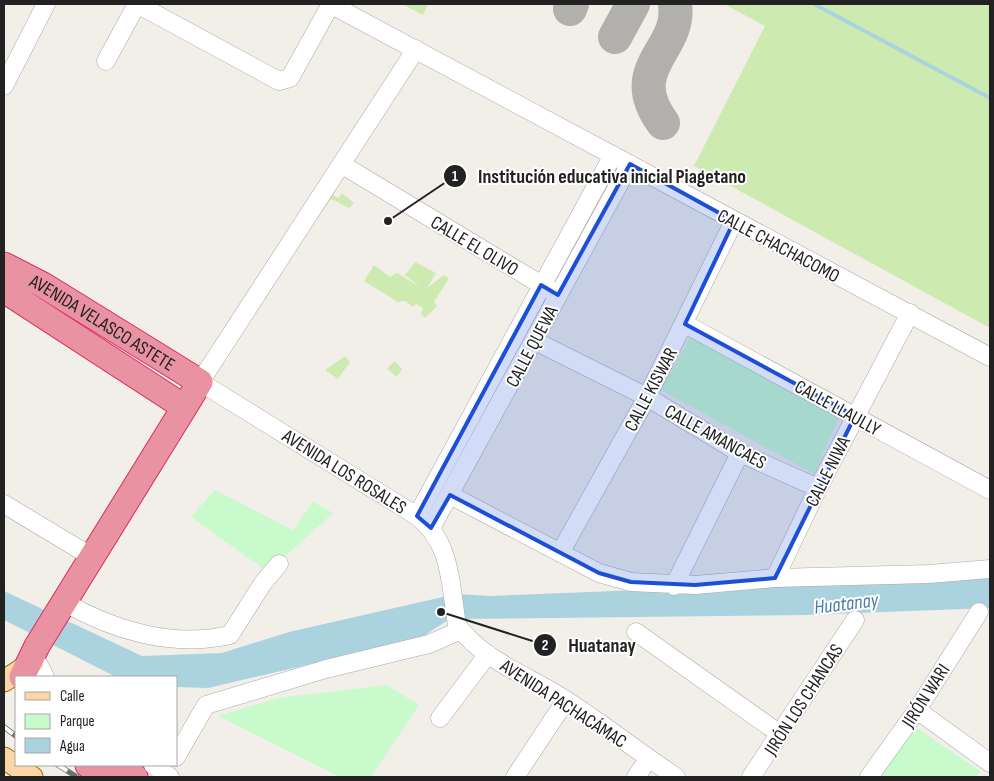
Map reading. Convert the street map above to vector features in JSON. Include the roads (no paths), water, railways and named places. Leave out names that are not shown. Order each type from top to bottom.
[{"type":"highway","name":"AVENIDA VELASCO ASTETE","points":[[4,265],[43,285],[200,382]]},
{"type":"highway","name":"AVENIDA VELASCO ASTETE","points":[[4,290],[184,407]]},
{"type":"highway","points":[[117,365],[133,340]]},
{"type":"highway","points":[[33,664],[62,606],[200,382]]},
{"type":"highway","points":[[89,766],[105,777]]},
{"type":"highway","points":[[119,766],[135,777]]},
{"type":"main road","points":[[4,681],[33,664]]},
{"type":"main road","points":[[4,758],[15,765]]},
{"type":"main road","points":[[16,766],[32,777]]},
{"type":"street","points":[[4,86],[46,4]]},
{"type":"street","points":[[106,61],[137,4],[279,81],[285,81],[290,78],[331,4]]},
{"type":"street","name":"CALLE CHACHACOMO","points":[[331,4],[630,164],[734,222],[990,357]]},
{"type":"street","points":[[200,382],[416,49]]},
{"type":"street","name":"CALLE QUEWA","points":[[417,516],[613,155]]},
{"type":"street","name":"CALLE EL OLIVO","points":[[341,164],[558,295]]},
{"type":"street","name":"CALLE QUEWA","points":[[431,528],[535,341],[630,164]]},
{"type":"street","name":"CALLE KISWAR","points":[[560,554],[685,324],[734,222]]},
{"type":"street","name":"CALLE NIWA","points":[[776,578],[818,488],[910,314]]},
{"type":"street","name":"CALLE LLAULLY","points":[[685,324],[990,490]]},
{"type":"street","name":"CALLE AMANCAES","points":[[535,341],[647,396],[740,453],[818,488]]},
{"type":"street","name":"AVENIDA LOS ROSALES","points":[[200,382],[417,516],[431,528],[444,550],[459,627]]},
{"type":"street","points":[[674,586],[740,453]]},
{"type":"street","points":[[450,495],[560,554],[614,579],[674,586],[776,578],[929,574],[990,569]]},
{"type":"street","points":[[4,504],[92,557]]},
{"type":"street","points":[[62,606],[137,633],[162,639],[209,640],[230,635],[263,583],[279,564]]},
{"type":"street","name":"JIRÓN WARI","points":[[869,777],[917,710],[979,612]]},
{"type":"street","name":"JIRÓN LOS CHANCAS","points":[[751,777],[855,620]]},
{"type":"street","points":[[178,754],[206,705],[326,669],[429,644],[459,627]]},
{"type":"street","name":"AVENIDA PACHACÁMAC","points":[[459,627],[488,654],[566,700],[676,777]]},
{"type":"street","points":[[636,632],[780,734]]},
{"type":"street","points":[[440,718],[488,654]]},
{"type":"street","points":[[515,777],[566,700]]},
{"type":"street","points":[[917,710],[990,764]]},
{"type":"street","points":[[636,777],[648,759]]},
{"type":"street","points":[[986,777],[990,770]]},
{"type":"water","points":[[990,576],[990,608],[805,615],[458,619],[445,622],[419,639],[208,688],[178,687],[178,676],[114,676],[4,620],[4,591],[142,656],[222,653],[289,632],[456,594],[491,596]]},
{"type":"waterway","points":[[814,4],[990,98]]},
{"type":"railway","points":[[4,727],[15,735]]},
{"type":"railway","points":[[60,766],[77,777]]},
{"type":"place","name":"Institución educativa inicial Piagetano","points":[[388,221]]},
{"type":"place","name":"Huatanay","points":[[441,612]]}]
